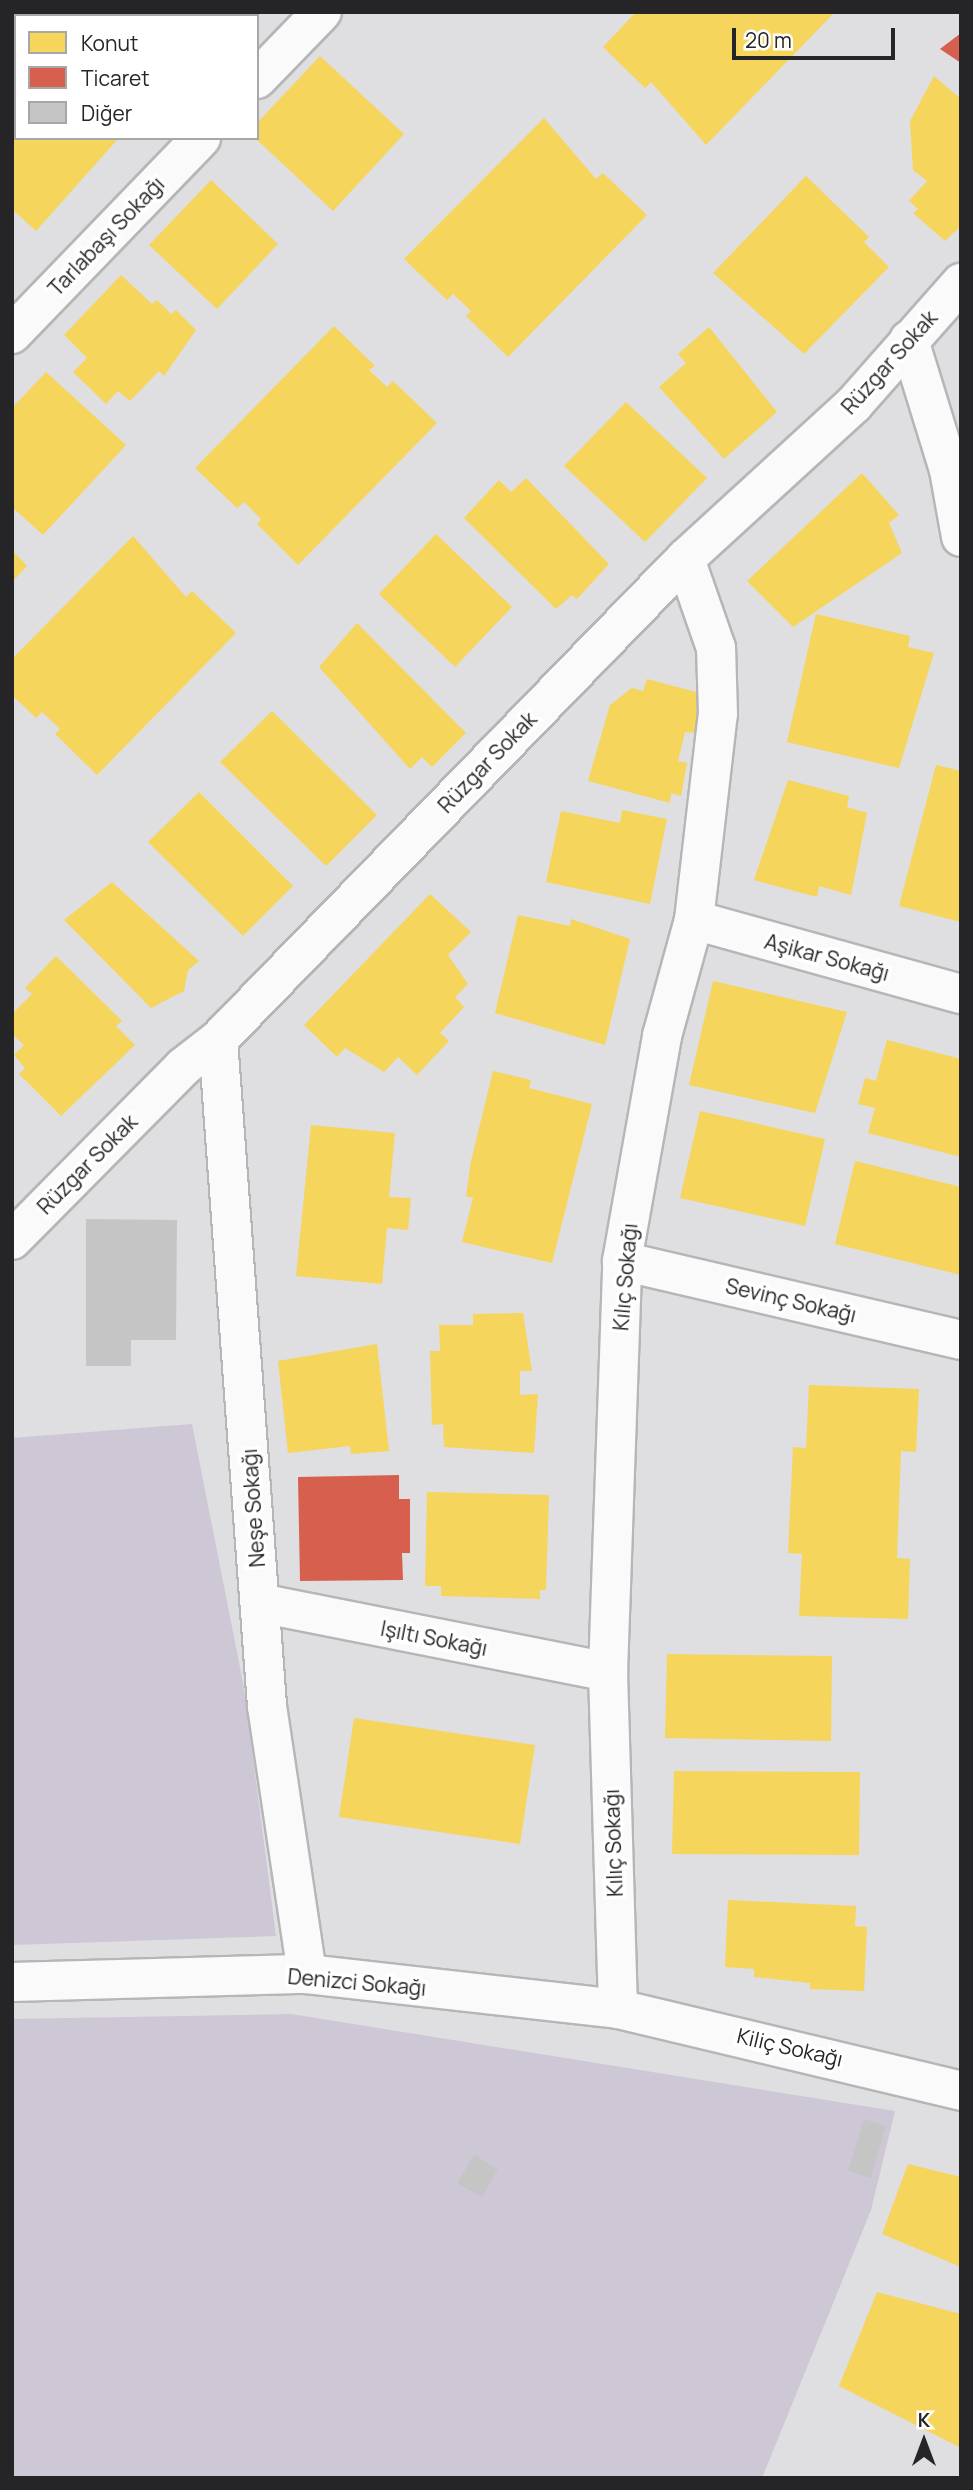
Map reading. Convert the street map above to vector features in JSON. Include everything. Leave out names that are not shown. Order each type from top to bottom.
[{"type":"street","points":[[259,77],[322,12]]},
{"type":"street","name":"Tarlabaşı Sokağı","points":[[12,334],[199,140]]},
{"type":"street","name":"Rüzgar Sokak","points":[[12,1240],[183,1067],[218,1040],[685,559],[853,404],[961,283]]},
{"type":"street","points":[[909,340],[948,470],[961,537]]},
{"type":"street","name":"Kılıç Sokağı","points":[[618,2009],[608,1672],[622,1261],[662,1036],[694,920],[718,714],[716,648],[685,559]]},
{"type":"street","name":"Aşikar Sokağı","points":[[694,920],[961,994]]},
{"type":"street","name":"Neşe Sokağı","points":[[218,1040],[267,1706],[307,1974]]},
{"type":"street","name":"Sevinç Sokağı","points":[[622,1261],[961,1339]]},
{"type":"street","name":"Işıltı Sokağı","points":[[260,1603],[608,1672]]},
{"type":"street","name":"Denizci Sokağı","points":[[12,1982],[307,1974],[618,2009]]},
{"type":"street","name":"Kiliç Sokağı","points":[[618,2009],[961,2091]]},
{"type":"shaded area","points":[[192,1424],[244,1688],[276,1936],[12,1945],[12,1438]]},
{"type":"shaded area","points":[[291,2014],[895,2111],[871,2210],[762,2478],[12,2478],[12,2019]]},
{"type":"building: Konut","points":[[52,12],[83,12],[82,14]]},
{"type":"building: Konut","points":[[120,12],[226,12],[172,14],[118,14]]},
{"type":"building: Konut","points":[[636,12],[835,12],[706,145],[651,82],[645,88],[603,47]]},
{"type":"building: Konut","points":[[12,46],[14,140],[117,140],[36,231],[12,209]]},
{"type":"building: Konut","points":[[320,56],[404,134],[333,211],[257,140],[259,121]]},
{"type":"building: Konut","points":[[934,76],[961,99],[961,226],[945,241],[913,213],[918,209],[909,201],[927,181],[913,170],[910,121]]},
{"type":"building: Konut","points":[[544,118],[596,179],[603,173],[647,215],[508,357],[466,316],[471,311],[453,294],[447,300],[404,259]]},
{"type":"building: Konut","points":[[806,176],[869,237],[864,242],[889,267],[804,354],[713,273]]},
{"type":"building: Konut","points":[[211,180],[278,244],[217,309],[149,245]]},
{"type":"building: Konut","points":[[121,275],[152,304],[157,300],[171,314],[176,310],[196,330],[164,376],[159,371],[130,401],[118,391],[106,404],[73,372],[87,358],[64,335]]},
{"type":"building: Konut","points":[[334,326],[375,366],[369,370],[387,387],[393,381],[437,423],[298,565],[257,524],[261,519],[244,502],[237,508],[195,468]]},
{"type":"building: Konut","points":[[709,327],[777,412],[724,459],[659,387],[686,363],[678,354]]},
{"type":"building: Konut","points":[[46,372],[126,445],[43,535],[12,507],[12,408]]},
{"type":"building: Konut","points":[[626,402],[707,478],[645,542],[564,466]]},
{"type":"building: Konut","points":[[862,473],[899,515],[889,523],[902,553],[793,627],[747,581]]},
{"type":"building: Konut","points":[[526,478],[609,564],[577,599],[572,595],[556,609],[464,518],[499,480],[511,492]]},
{"type":"building: Konut","points":[[436,534],[512,607],[455,667],[379,594]]},
{"type":"building: Konut","points":[[133,536],[186,597],[192,591],[236,633],[97,775],[55,734],[60,729],[42,712],[36,718],[12,695],[12,659]]},
{"type":"building: Konut","points":[[12,550],[27,566],[12,582]]},
{"type":"building: Konut","points":[[816,614],[910,636],[908,647],[934,653],[899,768],[787,742]]},
{"type":"building: Konut","points":[[357,623],[466,733],[432,767],[422,757],[410,769],[319,667]]},
{"type":"building: Konut","points":[[647,679],[700,693],[697,705],[704,706],[698,733],[685,732],[678,761],[687,763],[681,796],[671,793],[670,803],[588,781],[610,705],[632,688],[643,691]]},
{"type":"building: Konut","points":[[272,711],[377,815],[326,866],[220,762]]},
{"type":"building: Konut","points":[[936,765],[961,771],[961,922],[899,906]]},
{"type":"building: Konut","points":[[788,780],[849,796],[847,807],[867,813],[851,895],[819,886],[817,897],[754,880]]},
{"type":"building: Konut","points":[[199,792],[293,886],[243,936],[148,842]]},
{"type":"building: Konut","points":[[622,810],[667,819],[650,904],[546,882],[561,811],[620,823]]},
{"type":"building: Konut","points":[[112,882],[199,961],[188,970],[184,991],[151,1008],[64,920]]},
{"type":"building: Konut","points":[[430,894],[471,932],[448,955],[468,984],[455,997],[464,1007],[440,1033],[449,1041],[417,1075],[398,1057],[384,1072],[345,1048],[337,1057],[304,1025]]},
{"type":"building: Konut","points":[[518,915],[570,926],[571,919],[630,939],[605,1045],[495,1013]]},
{"type":"building: Konut","points":[[56,956],[122,1021],[116,1026],[135,1045],[61,1116],[19,1074],[25,1068],[14,1055],[24,1045],[12,1034],[12,1014],[32,994],[25,988]]},
{"type":"building: Konut","points":[[713,981],[847,1012],[815,1113],[689,1085]]},
{"type":"building: Konut","points":[[887,1040],[961,1059],[961,1157],[868,1133],[875,1108],[858,1104],[865,1078],[876,1081]]},
{"type":"building: Konut","points":[[493,1071],[531,1080],[529,1088],[592,1104],[552,1263],[462,1242],[473,1198],[466,1196],[471,1161]]},
{"type":"building: Konut","points":[[700,1111],[825,1139],[805,1226],[680,1198]]},
{"type":"building: Konut","points":[[311,1125],[395,1133],[389,1197],[411,1198],[408,1230],[387,1228],[382,1284],[296,1276]]},
{"type":"building: Konut","points":[[855,1161],[961,1187],[961,1275],[835,1244]]},
{"type":"building: Konut","points":[[523,1313],[532,1371],[520,1371],[520,1395],[538,1394],[534,1453],[444,1447],[443,1424],[432,1425],[430,1351],[440,1351],[439,1325],[473,1325],[473,1314]]},
{"type":"building: Konut","points":[[377,1344],[389,1451],[351,1454],[350,1446],[288,1453],[278,1361]]},
{"type":"building: Konut","points":[[809,1385],[919,1389],[916,1452],[901,1451],[897,1558],[910,1559],[908,1619],[799,1616],[802,1554],[788,1553],[793,1447],[806,1448]]},
{"type":"building: Konut","points":[[427,1492],[549,1495],[546,1590],[540,1590],[540,1599],[441,1596],[441,1586],[425,1586]]},
{"type":"building: Konut","points":[[667,1654],[832,1656],[831,1741],[665,1738]]},
{"type":"building: Konut","points":[[354,1718],[535,1745],[520,1844],[339,1817]]},
{"type":"building: Konut","points":[[674,1771],[860,1772],[859,1855],[672,1854]]},
{"type":"building: Konut","points":[[728,1900],[856,1906],[855,1926],[867,1927],[864,1991],[810,1989],[810,1983],[754,1977],[754,1969],[725,1967]]},
{"type":"building: Konut","points":[[908,2164],[961,2177],[961,2267],[882,2234]]},
{"type":"building: Konut","points":[[877,2292],[961,2314],[961,2448],[839,2386]]},
{"type":"building: Ticaret","points":[[961,33],[961,63],[940,49]]},
{"type":"building: Ticaret","points":[[399,1475],[399,1499],[410,1499],[410,1553],[402,1553],[403,1580],[300,1581],[298,1477]]},
{"type":"building: Diğer","points":[[86,1219],[177,1220],[176,1340],[131,1340],[131,1366],[86,1366]]},
{"type":"building: Diğer","points":[[864,2119],[886,2126],[871,2178],[848,2171]]},
{"type":"building: Diğer","points":[[474,2155],[498,2169],[482,2197],[457,2183]]}]
